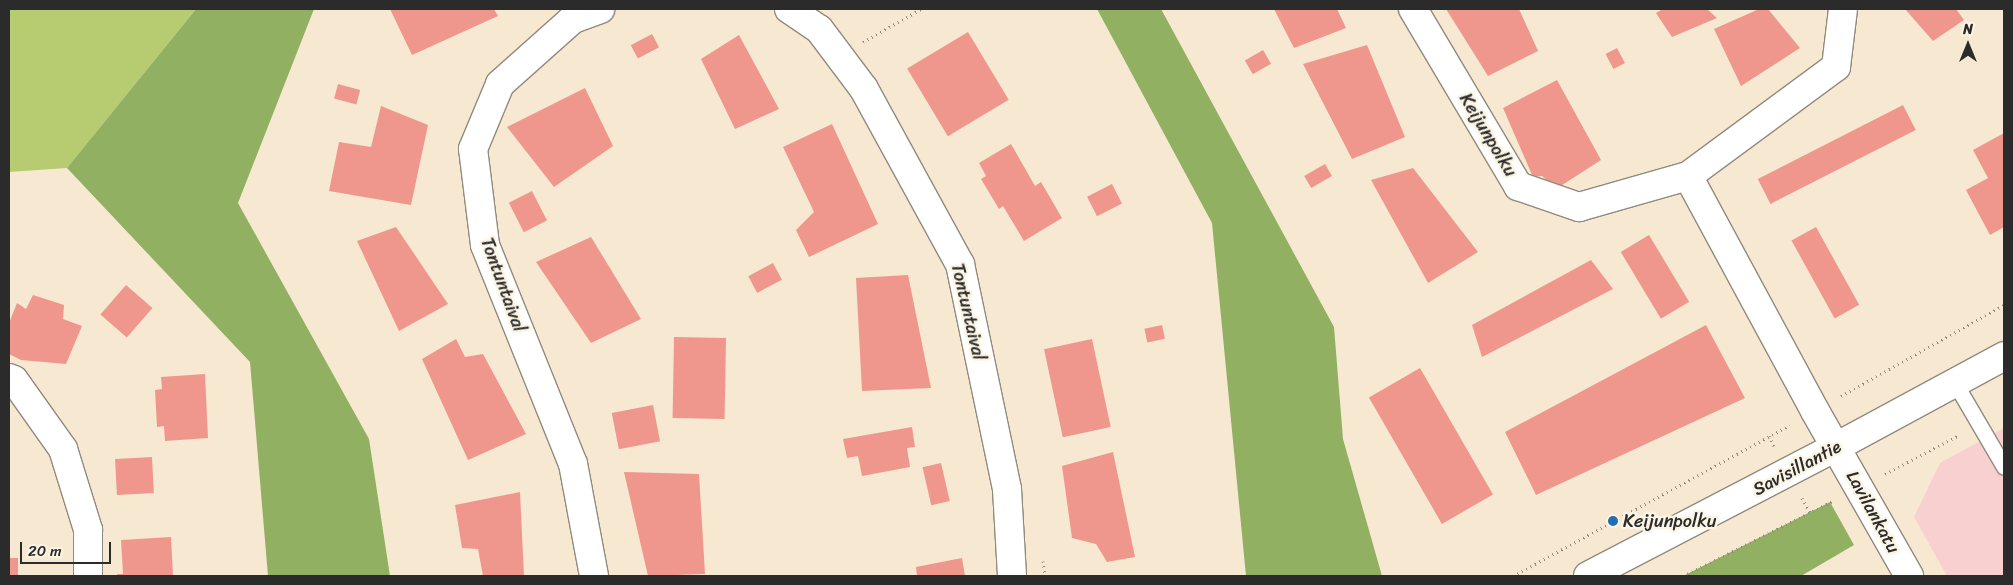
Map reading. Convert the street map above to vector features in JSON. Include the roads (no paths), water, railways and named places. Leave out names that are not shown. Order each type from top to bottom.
[{"type":"street","name":"Tontuntaival","points":[[594,576],[573,464],[485,245],[473,150],[500,84],[573,19],[600,9]]},
{"type":"street","name":"Tontuntaival","points":[[789,9],[819,29],[864,89],[960,264],[1007,489],[1012,576]]},
{"type":"street","name":"Keijunpolku","points":[[1413,9],[1518,186],[1579,208],[1688,176],[1836,66],[1843,9]]},
{"type":"street","points":[[1688,176],[1836,447]]},
{"type":"street","name":"Savisillantie","points":[[1588,576],[1836,447],[2004,356]]},
{"type":"street","points":[[9,378],[14,380],[63,449],[88,530],[88,576]]},
{"type":"street","name":"Lavilankatu","points":[[1836,447],[1909,576]]},
{"type":"lane","points":[[1955,383],[2004,467]]},
{"type":"place","name":"Keijunpolku","points":[[1613,521]]}]
